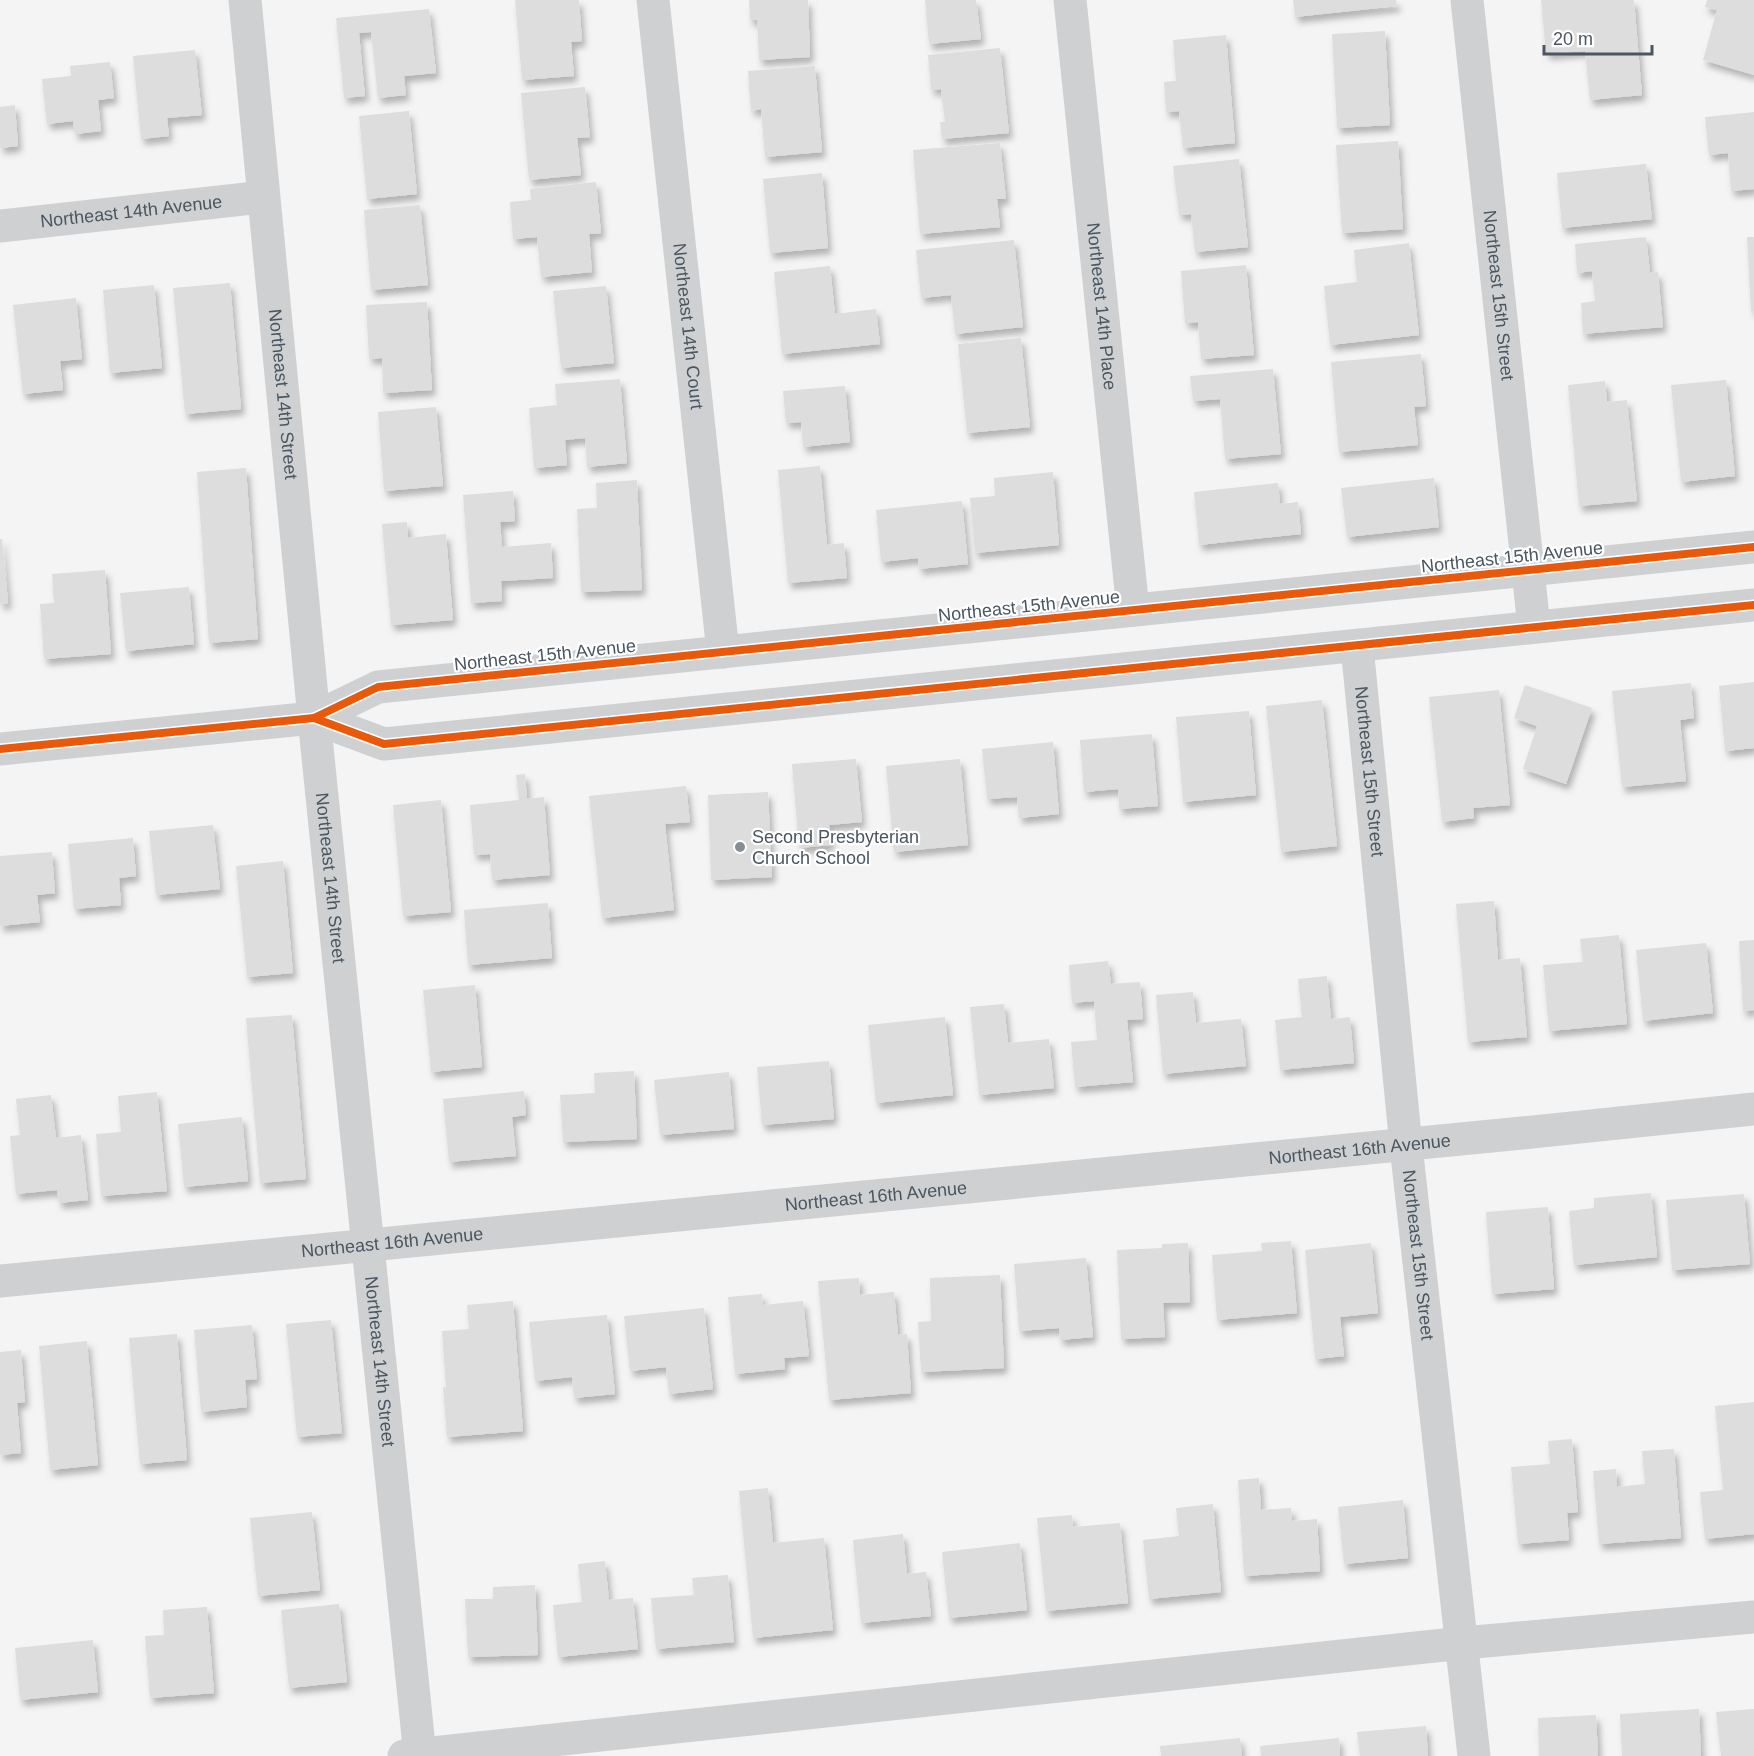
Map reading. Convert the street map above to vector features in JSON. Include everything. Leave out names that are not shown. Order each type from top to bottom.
[{"type":"street","name":"Northeast 14th Street","points":[[245,0],[314,718],[368,1244],[414,1756]]},
{"type":"street","name":"Northeast 14th Court","points":[[653,0],[723,652]]},
{"type":"street","name":"Northeast 14th Place","points":[[1070,0],[1133,610]]},
{"type":"street","name":"Northeast 15th Street","points":[[1467,0],[1534,627]]},
{"type":"street","name":"Northeast 14th Avenue","points":[[0,226],[263,197]]},
{"type":"street","name":"Northeast 15th Avenue","points":[[0,749],[314,718],[378,687],[1754,547]]},
{"type":"street","name":"Northeast 15th Avenue","points":[[314,718],[384,744],[1754,605]]},
{"type":"street","name":"Northeast 15th Street","points":[[1356,646],[1406,1146],[1474,1756]]},
{"type":"street","name":"Northeast 16th Avenue","points":[[0,1281],[1406,1146],[1754,1109]]},
{"type":"street","points":[[414,1756],[1463,1643],[1754,1617]]},
{"type":"building","points":[[515,0],[579,0],[582,41],[571,42],[574,76],[522,80]]},
{"type":"building","points":[[749,0],[808,0],[810,57],[759,60],[757,20],[750,20]]},
{"type":"building","points":[[925,0],[976,0],[981,39],[929,44]]},
{"type":"building","points":[[1293,0],[1396,0],[1397,6],[1295,17]]},
{"type":"building","points":[[1541,0],[1634,0],[1642,95],[1590,100],[1585,51],[1546,54]]},
{"type":"building","points":[[1707,0],[1754,0],[1754,75],[1703,60],[1717,10],[1705,7]]},
{"type":"building","points":[[429,9],[436,73],[404,76],[406,95],[378,98],[371,32],[359,33],[365,96],[344,98],[336,18]]},
{"type":"building","points":[[1385,31],[1390,125],[1337,128],[1332,34]]},
{"type":"building","points":[[1226,35],[1235,143],[1183,148],[1179,111],[1166,112],[1164,82],[1176,81],[1173,40]]},
{"type":"building","points":[[1000,48],[1009,133],[942,139],[940,122],[945,122],[941,89],[931,90],[928,55]]},
{"type":"building","points":[[195,50],[202,115],[167,118],[169,136],[141,139],[133,56]]},
{"type":"building","points":[[110,62],[114,98],[98,100],[101,131],[75,134],[73,121],[47,124],[42,79],[71,76],[70,66]]},
{"type":"building","points":[[815,66],[822,152],[765,157],[761,109],[751,111],[748,71]]},
{"type":"building","points":[[585,87],[590,137],[577,138],[581,175],[529,180],[521,93]]},
{"type":"building","points":[[15,105],[18,146],[0,148],[0,107]]},
{"type":"building","points":[[409,111],[417,194],[367,199],[359,116]]},
{"type":"building","points":[[1754,112],[1754,189],[1731,191],[1728,153],[1709,155],[1705,117]]},
{"type":"building","points":[[1398,141],[1403,229],[1342,233],[1336,145]]},
{"type":"building","points":[[1000,143],[1006,199],[997,199],[1000,227],[920,234],[913,150]]},
{"type":"building","points":[[1239,159],[1248,247],[1195,252],[1191,214],[1179,215],[1173,166]]},
{"type":"building","points":[[1646,164],[1652,219],[1562,228],[1557,173]]},
{"type":"building","points":[[822,173],[828,248],[770,253],[763,179]]},
{"type":"building","points":[[596,182],[601,233],[589,234],[592,272],[541,277],[537,237],[513,239],[510,202],[531,200],[530,189]]},
{"type":"building","points":[[420,205],[428,285],[371,290],[364,210]]},
{"type":"building","points":[[1646,237],[1650,273],[1658,272],[1663,327],[1583,334],[1581,303],[1595,301],[1592,271],[1577,273],[1575,244]]},
{"type":"building","points":[[1747,237],[1754,237],[1754,311],[1751,311]]},
{"type":"building","points":[[1014,240],[1023,327],[955,334],[951,295],[921,298],[916,250]]},
{"type":"building","points":[[1409,243],[1419,335],[1330,345],[1324,286],[1357,282],[1354,250]]},
{"type":"building","points":[[1246,265],[1254,355],[1201,359],[1198,322],[1185,323],[1181,271]]},
{"type":"building","points":[[830,266],[835,314],[876,309],[880,344],[782,354],[774,272]]},
{"type":"building","points":[[230,283],[241,409],[185,414],[173,288]]},
{"type":"building","points":[[154,285],[162,368],[110,373],[103,290]]},
{"type":"building","points":[[606,286],[614,363],[561,368],[553,291]]},
{"type":"building","points":[[76,298],[82,359],[60,361],[63,390],[23,394],[13,305]]},
{"type":"building","points":[[427,302],[432,390],[383,393],[382,358],[369,359],[366,305]]},
{"type":"building","points":[[1021,338],[1030,427],[967,433],[958,344]]},
{"type":"building","points":[[1421,354],[1426,406],[1414,407],[1418,445],[1339,452],[1331,362]]},
{"type":"building","points":[[1273,369],[1281,454],[1225,459],[1220,399],[1193,401],[1190,376]]},
{"type":"building","points":[[620,379],[627,463],[587,467],[585,438],[565,440],[567,465],[534,468],[529,408],[557,405],[555,384]]},
{"type":"building","points":[[1726,380],[1735,476],[1681,482],[1671,385]]},
{"type":"building","points":[[1605,381],[1607,402],[1627,400],[1637,501],[1579,506],[1568,385]]},
{"type":"building","points":[[845,386],[850,442],[803,447],[801,422],[786,423],[783,391]]},
{"type":"building","points":[[436,407],[443,486],[384,491],[378,412]]},
{"type":"building","points":[[820,466],[827,545],[844,543],[847,578],[788,583],[778,470]]},
{"type":"building","points":[[246,468],[258,639],[209,643],[197,472]]},
{"type":"building","points":[[1053,472],[1059,545],[975,553],[970,498],[995,496],[994,478]]},
{"type":"building","points":[[1434,478],[1439,527],[1347,537],[1341,488]]},
{"type":"building","points":[[637,480],[642,590],[581,592],[577,509],[597,508],[596,483]]},
{"type":"building","points":[[1278,483],[1280,504],[1298,502],[1301,534],[1199,545],[1194,492]]},
{"type":"building","points":[[513,491],[515,521],[500,522],[502,547],[551,543],[553,578],[501,581],[502,601],[471,603],[463,495]]},
{"type":"building","points":[[962,501],[968,564],[919,569],[918,558],[881,562],[876,510]]},
{"type":"building","points":[[407,522],[408,538],[446,534],[453,620],[391,625],[382,524]]},
{"type":"building","points":[[0,539],[2,539],[8,603],[0,604]]},
{"type":"building","points":[[105,570],[111,654],[44,659],[40,604],[54,603],[52,574]]},
{"type":"building","points":[[189,587],[194,644],[126,651],[120,593]]},
{"type":"building","points":[[1754,682],[1754,748],[1725,751],[1719,686]]},
{"type":"building","points":[[1691,683],[1694,718],[1680,720],[1686,781],[1622,787],[1612,691]]},
{"type":"building","points":[[1525,685],[1592,708],[1566,784],[1523,769],[1537,726],[1514,718]]},
{"type":"building","points":[[1499,690],[1510,805],[1473,808],[1474,818],[1442,822],[1429,697]]},
{"type":"building","points":[[1322,700],[1337,846],[1281,852],[1266,706]]},
{"type":"building","points":[[1249,711],[1256,795],[1183,802],[1176,717]]},
{"type":"building","points":[[1152,734],[1158,806],[1119,809],[1118,789],[1084,792],[1080,740]]},
{"type":"building","points":[[1053,742],[1059,814],[1019,818],[1017,797],[987,799],[982,749]]},
{"type":"building","points":[[856,759],[862,822],[829,825],[831,845],[799,848],[792,764]]},
{"type":"building","points":[[960,759],[968,845],[894,852],[886,766]]},
{"type":"building","points":[[525,774],[527,799],[544,797],[550,875],[492,880],[490,854],[474,855],[470,805],[519,800],[516,775]]},
{"type":"building","points":[[686,786],[690,822],[665,824],[674,910],[602,918],[589,796]]},
{"type":"building","points":[[768,792],[772,877],[711,880],[708,795]]},
{"type":"building","points":[[441,800],[451,912],[403,916],[393,805]]},
{"type":"building","points":[[213,825],[220,889],[156,895],[149,831]]},
{"type":"building","points":[[133,838],[136,876],[119,878],[121,905],[74,909],[68,844]]},
{"type":"building","points":[[52,852],[55,893],[37,895],[40,922],[0,926],[0,856]]},
{"type":"building","points":[[283,861],[293,973],[247,977],[236,866]]},
{"type":"building","points":[[1494,901],[1498,960],[1520,958],[1527,1037],[1468,1042],[1456,904]]},
{"type":"building","points":[[548,903],[552,958],[468,965],[464,910]]},
{"type":"building","points":[[1619,935],[1627,1024],[1549,1031],[1543,965],[1583,962],[1580,939]]},
{"type":"building","points":[[1754,940],[1754,1010],[1743,1011],[1739,941]]},
{"type":"building","points":[[1706,943],[1713,1013],[1643,1021],[1636,950]]},
{"type":"building","points":[[1108,961],[1111,984],[1140,982],[1143,1019],[1127,1020],[1133,1082],[1075,1087],[1071,1042],[1097,1040],[1094,1001],[1072,1003],[1069,965]]},
{"type":"building","points":[[1327,976],[1331,1019],[1350,1017],[1354,1063],[1280,1070],[1275,1020],[1302,1017],[1298,979]]},
{"type":"building","points":[[475,985],[482,1067],[431,1072],[423,990]]},
{"type":"building","points":[[1193,992],[1196,1023],[1241,1019],[1246,1066],[1163,1074],[1156,995]]},
{"type":"building","points":[[1004,1004],[1008,1043],[1049,1039],[1054,1088],[979,1095],[970,1007]]},
{"type":"building","points":[[292,1015],[306,1179],[260,1183],[246,1018]]},
{"type":"building","points":[[945,1017],[953,1095],[876,1103],[868,1025]]},
{"type":"building","points":[[829,1061],[834,1119],[762,1125],[757,1067]]},
{"type":"building","points":[[634,1071],[637,1139],[563,1142],[560,1095],[595,1093],[594,1073]]},
{"type":"building","points":[[729,1072],[734,1129],[660,1135],[654,1080]]},
{"type":"building","points":[[524,1091],[526,1115],[512,1117],[516,1156],[449,1162],[443,1099]]},
{"type":"building","points":[[157,1092],[167,1191],[101,1196],[96,1134],[121,1132],[118,1096]]},
{"type":"building","points":[[51,1095],[56,1138],[81,1135],[88,1200],[59,1203],[57,1190],[16,1194],[10,1136],[20,1135],[16,1099]]},
{"type":"building","points":[[242,1117],[248,1181],[184,1187],[178,1124]]},
{"type":"building","points":[[1651,1193],[1657,1257],[1574,1265],[1569,1211],[1594,1208],[1594,1198]]},
{"type":"building","points":[[1744,1194],[1750,1264],[1672,1270],[1666,1200]]},
{"type":"building","points":[[1548,1207],[1554,1289],[1492,1294],[1486,1212]]},
{"type":"building","points":[[1291,1241],[1297,1313],[1217,1320],[1212,1255],[1262,1251],[1261,1243]]},
{"type":"building","points":[[1188,1243],[1190,1302],[1163,1303],[1165,1337],[1121,1339],[1117,1250],[1162,1248],[1162,1244]]},
{"type":"building","points":[[1371,1243],[1378,1313],[1340,1317],[1344,1356],[1315,1359],[1305,1250]]},
{"type":"building","points":[[1086,1258],[1093,1337],[1060,1340],[1059,1328],[1019,1331],[1014,1264]]},
{"type":"building","points":[[1000,1275],[1004,1368],[921,1372],[918,1322],[931,1321],[930,1278]]},
{"type":"building","points":[[859,1278],[860,1295],[894,1292],[898,1335],[907,1334],[911,1393],[829,1400],[818,1281]]},
{"type":"building","points":[[762,1294],[763,1305],[803,1301],[809,1356],[784,1358],[785,1369],[735,1374],[728,1297]]},
{"type":"building","points":[[513,1301],[523,1431],[447,1437],[442,1331],[469,1329],[467,1305]]},
{"type":"building","points":[[704,1308],[713,1389],[669,1394],[666,1367],[630,1371],[624,1316]]},
{"type":"building","points":[[607,1315],[615,1394],[574,1398],[572,1377],[535,1381],[529,1322]]},
{"type":"building","points":[[331,1320],[342,1433],[297,1437],[286,1324]]},
{"type":"building","points":[[252,1325],[257,1379],[245,1380],[247,1407],[201,1412],[194,1330]]},
{"type":"building","points":[[177,1334],[187,1460],[140,1464],[129,1338]]},
{"type":"building","points":[[87,1341],[98,1465],[50,1470],[39,1346]]},
{"type":"building","points":[[21,1350],[25,1402],[17,1403],[21,1453],[0,1455],[0,1352]]},
{"type":"building","points":[[1754,1402],[1754,1534],[1705,1539],[1700,1492],[1723,1490],[1715,1406]]},
{"type":"building","points":[[1572,1439],[1578,1512],[1567,1513],[1569,1540],[1518,1544],[1511,1467],[1550,1464],[1548,1441]]},
{"type":"building","points":[[1674,1449],[1681,1538],[1599,1544],[1593,1471],[1616,1469],[1617,1487],[1645,1484],[1642,1451]]},
{"type":"building","points":[[1259,1478],[1261,1510],[1291,1508],[1292,1521],[1317,1519],[1320,1571],[1244,1576],[1238,1480]]},
{"type":"building","points":[[768,1488],[773,1543],[824,1538],[833,1630],[753,1638],[739,1491]]},
{"type":"building","points":[[1403,1500],[1408,1558],[1344,1564],[1338,1507]]},
{"type":"building","points":[[1213,1504],[1221,1592],[1149,1599],[1143,1540],[1179,1536],[1176,1508]]},
{"type":"building","points":[[312,1512],[320,1590],[258,1596],[250,1518]]},
{"type":"building","points":[[1072,1515],[1073,1527],[1120,1523],[1128,1603],[1046,1611],[1037,1518]]},
{"type":"building","points":[[903,1534],[907,1574],[926,1572],[931,1616],[861,1623],[853,1540]]},
{"type":"building","points":[[1020,1543],[1027,1610],[949,1618],[942,1552]]},
{"type":"building","points":[[605,1561],[609,1600],[633,1598],[638,1649],[558,1657],[553,1605],[582,1602],[578,1564]]},
{"type":"building","points":[[728,1575],[734,1642],[656,1649],[651,1598],[694,1595],[692,1578]]},
{"type":"building","points":[[535,1585],[538,1655],[468,1657],[465,1599],[493,1599],[493,1587]]},
{"type":"building","points":[[339,1604],[347,1682],[289,1688],[281,1610]]},
{"type":"building","points":[[207,1607],[214,1693],[150,1698],[145,1636],[164,1635],[163,1610]]},
{"type":"building","points":[[93,1640],[98,1692],[20,1700],[15,1648]]},
{"type":"building","points":[[1699,1709],[1701,1756],[1622,1756],[1620,1714]]},
{"type":"building","points":[[1754,1709],[1754,1756],[1721,1756],[1716,1712]]},
{"type":"building","points":[[1596,1715],[1598,1756],[1539,1756],[1538,1718]]},
{"type":"building","points":[[1426,1726],[1428,1756],[1360,1756],[1357,1732]]},
{"type":"building","points":[[1240,1738],[1242,1756],[1161,1756],[1160,1746]]},
{"type":"building","points":[[1339,1738],[1340,1756],[1261,1756],[1260,1746]]},
{"type":"cycle path","points":[[0,749],[314,718],[378,687],[1754,547]]},
{"type":"cycle path","points":[[314,718],[384,744],[1754,605]]},
{"type":"place","name":"Second Presbyterian Church School","points":[[740,847]]}]
